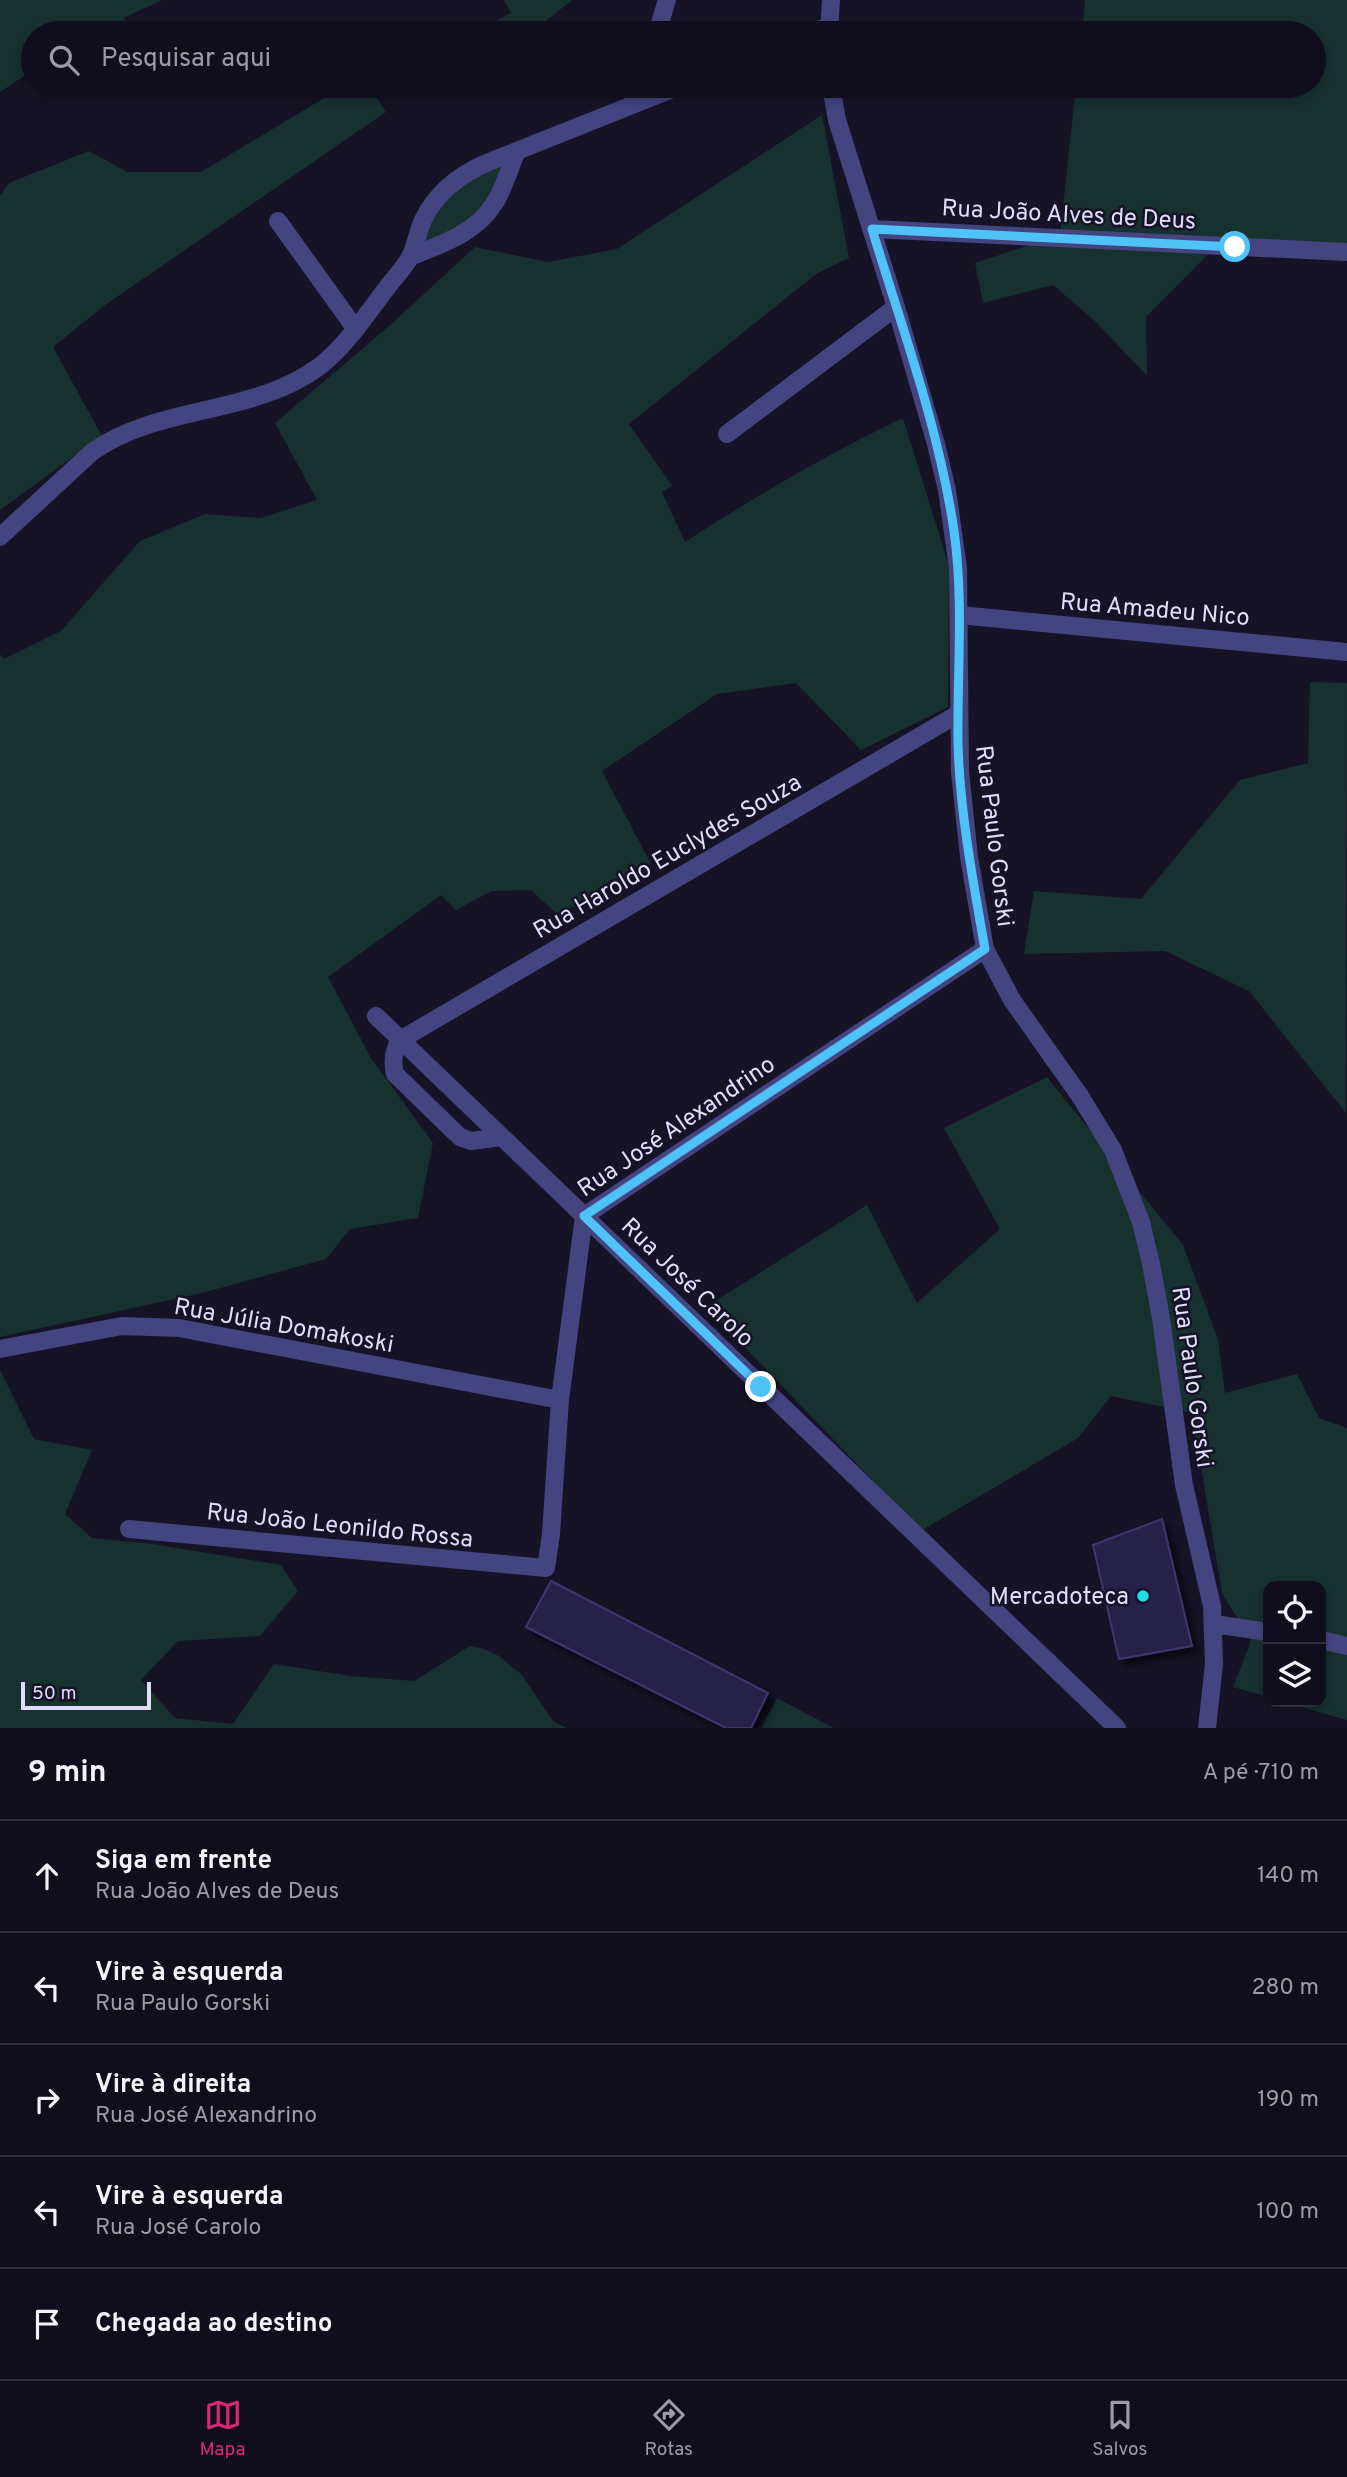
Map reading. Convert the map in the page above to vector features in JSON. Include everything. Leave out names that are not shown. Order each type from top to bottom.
[{"type":"street","points":[[661,21],[667,0]]},
{"type":"street","points":[[830,21],[831,0]]},
{"type":"street","points":[[0,537],[109,440],[138,428],[249,398],[303,377],[322,364],[355,328],[410,257],[422,222],[430,207],[447,187],[468,172],[516,153],[632,98]]},
{"type":"street","name":"Rua Paulo Gorski","points":[[833,98],[837,120],[926,409],[947,490],[958,568],[960,772],[969,857],[985,949],[1012,1000],[1096,1120],[1128,1184],[1141,1222],[1161,1318],[1184,1485],[1208,1585],[1214,1624],[1214,1674],[1207,1728]]},
{"type":"street","points":[[410,257],[454,239],[470,230],[484,217],[494,204],[516,153]]},
{"type":"street","points":[[278,221],[355,328]]},
{"type":"street","name":"Rua João Alves de Deus","points":[[872,229],[1347,252]]},
{"type":"street","points":[[727,434],[896,307]]},
{"type":"street","name":"Rua Amadeu Nico","points":[[959,615],[1347,652]]},
{"type":"street","name":"Rua Haroldo Euclydes Souza","points":[[400,1040],[958,714]]},
{"type":"street","name":"Rua José Alexandrino","points":[[546,1568],[551,1534],[559,1400],[584,1216],[985,949]]},
{"type":"street","name":"Rua José Carolo","points":[[376,1016],[1117,1728]]},
{"type":"street","points":[[400,1040],[393,1051],[396,1074],[460,1137],[471,1141],[502,1137]]},
{"type":"street","name":"Rua Júlia Domakoski","points":[[0,1349],[122,1326],[179,1328],[559,1400]]},
{"type":"street","name":"Rua João Leonildo Rossa","points":[[128,1529],[546,1568]]},
{"type":"street","points":[[1214,1624],[1263,1631]]},
{"type":"street","points":[[1326,1641],[1347,1646]]},
{"type":"green space","points":[[0,0],[162,0],[123,18],[126,21],[21,21],[21,78],[0,92]]},
{"type":"green space","points":[[504,0],[572,0],[546,21],[495,21],[511,13]]},
{"type":"green space","points":[[1085,0],[1347,0],[1347,246],[1225,237],[1146,317],[1147,376],[1096,322],[1053,285],[983,303],[975,263],[1060,235],[1075,98],[1326,98],[1326,21],[1083,21]]},
{"type":"green space","points":[[324,98],[377,98],[386,112],[105,305],[53,347],[102,436],[0,510],[0,196],[9,183],[89,151],[127,172],[201,172]]},
{"type":"green space","points":[[822,115],[849,258],[816,274],[629,424],[672,486],[662,492],[685,542],[792,476],[903,418],[949,566],[948,707],[861,750],[796,683],[717,694],[602,771],[651,864],[558,915],[531,890],[492,891],[456,910],[441,895],[328,977],[371,1058],[433,1143],[418,1218],[350,1229],[326,1259],[202,1293],[0,1337],[0,654],[4,659],[61,631],[140,541],[205,514],[260,518],[317,500],[275,423],[388,327],[475,247],[548,262],[617,249]]},
{"type":"green space","points":[[502,164],[491,195],[474,216],[422,245],[430,223],[453,189]]},
{"type":"green space","points":[[1310,682],[1347,683],[1346,1113],[1249,991],[1165,951],[1024,954],[1034,891],[1141,899],[1240,780],[1308,763]]},
{"type":"green space","points":[[1047,1077],[1183,1245],[1218,1339],[1225,1393],[1297,1374],[1319,1418],[1347,1428],[1347,1720],[1302,1707],[1326,1707],[1326,1581],[1263,1581],[1263,1696],[1233,1687],[1251,1641],[1222,1593],[1192,1413],[1111,1396],[1078,1438],[921,1531],[706,1307],[867,1205],[917,1303],[1000,1229],[944,1128]]},
{"type":"green space","points":[[0,1370],[34,1439],[92,1450],[65,1514],[92,1538],[153,1544],[281,1565],[298,1591],[260,1636],[178,1641],[141,1680],[175,1718],[233,1724],[274,1664],[351,1676],[414,1681],[470,1646],[499,1656],[522,1675],[553,1721],[567,1728],[0,1728]]},
{"type":"green space","points":[[777,1698],[834,1728],[761,1728]]},
{"type":"building","name":"Mercadoteca","points":[[1162,1519],[1192,1646],[1119,1659],[1093,1545]]},
{"type":"building","points":[[551,1581],[768,1693],[751,1728],[726,1728],[526,1627]]},
{"type":"place","name":"Mercadoteca","points":[[1143,1596]]},
{"type":"route","points":[[761,1387],[584,1216],[985,949],[969,857],[958,746],[959,615],[954,531],[936,444],[872,229],[1235,247]]}]
